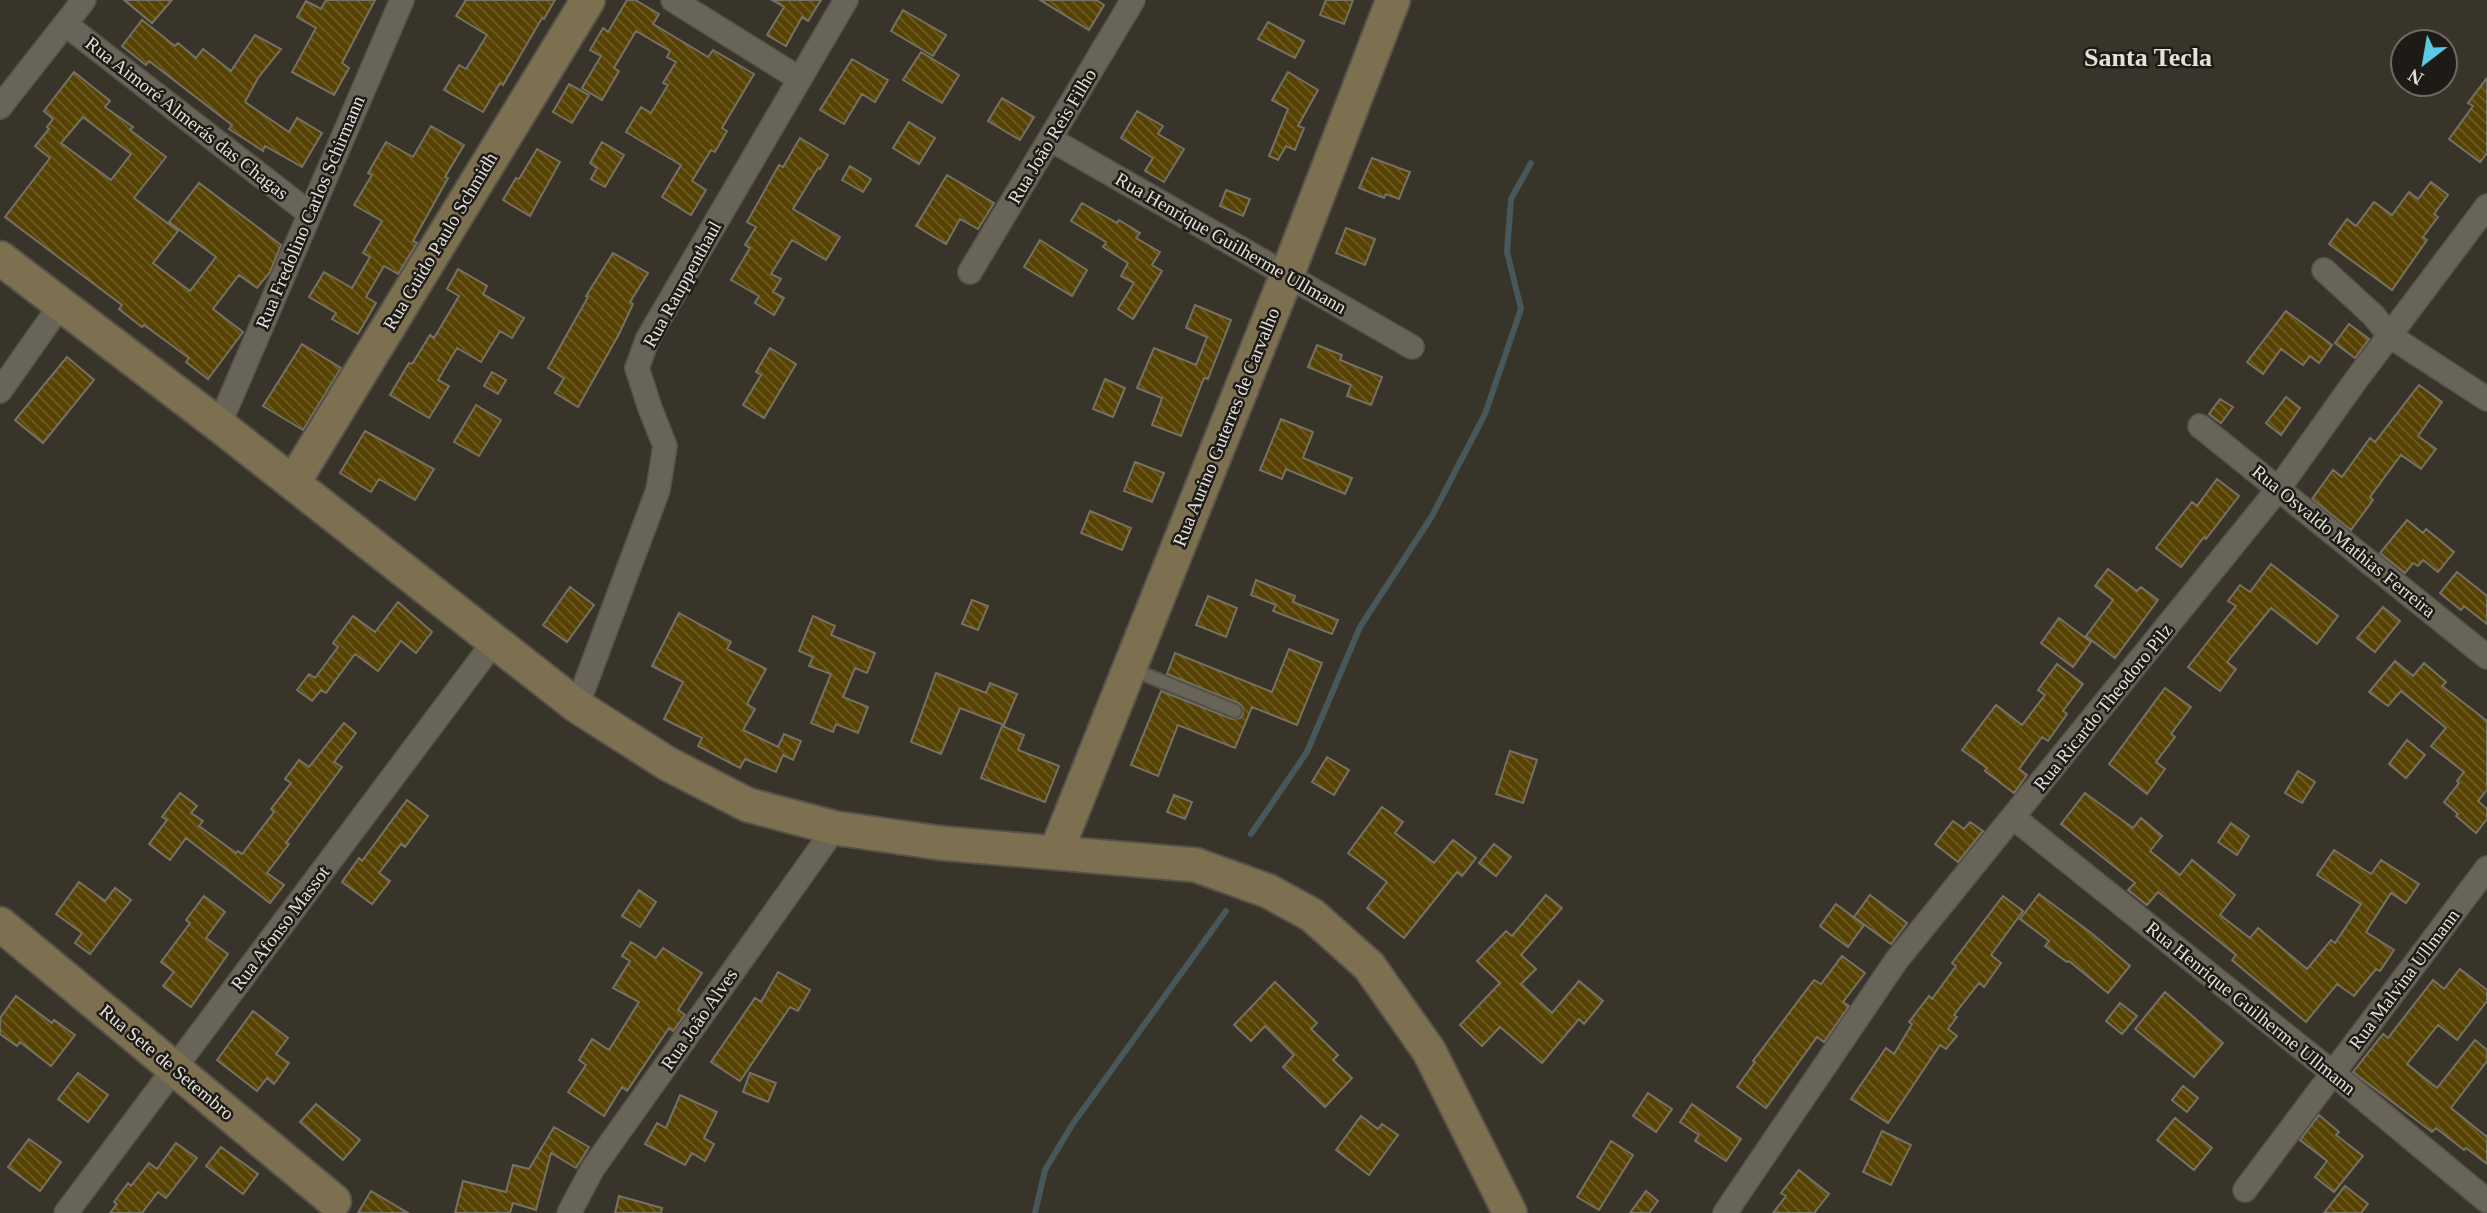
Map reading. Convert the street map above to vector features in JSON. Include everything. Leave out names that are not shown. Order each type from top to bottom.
[{"type":"street","points":[[0,107],[84,0]]},
{"type":"street","name":"Rua Fredolino Carlos Schirmann","points":[[219,425],[402,0]]},
{"type":"street","name":"Rua Guido Paulo Schmidh","points":[[293,483],[588,0]]},
{"type":"street","points":[[673,0],[800,79]]},
{"type":"street","name":"Rua Rauppenthaul","points":[[577,706],[660,479],[665,446],[637,368],[648,338],[846,0]]},
{"type":"street","name":"Rua João Reis Filho","points":[[970,272],[1133,0]]},
{"type":"street","name":"Rua Aurino Guterres de Carvalho","points":[[1056,852],[1287,275],[1393,0]]},
{"type":"street","name":"Rua Aimoré Almerás das Chagas","points":[[65,24],[309,213]]},
{"type":"street","name":"Rua Henrique Guilherme Ullmann","points":[[1050,139],[1412,347]]},
{"type":"street","name":"Rua Ricardo Theodoro Pilz","points":[[1725,1213],[1896,961],[2279,488],[2487,206]]},
{"type":"street","points":[[0,258],[62,303],[577,706],[667,764],[748,805],[835,828],[940,843],[1196,865],[1268,891],[1312,915],[1369,966],[1429,1051],[1510,1213]]},
{"type":"street","points":[[2324,270],[2373,315],[2390,336],[2487,399]]},
{"type":"street","points":[[0,391],[62,303]]},
{"type":"street","name":"Rua Osvaldo Mathias Ferreira","points":[[2200,426],[2487,657]]},
{"type":"street","name":"Rua Afonso Massot","points":[[66,1213],[494,642]]},
{"type":"street","name":"Rua Henrique Guilherme Ullmann","points":[[2014,818],[2334,1074],[2487,1201]]},
{"type":"street","name":"Rua João Alves","points":[[569,1213],[593,1168],[835,828]]},
{"type":"street","name":"Rua Malvina Ullmann","points":[[2245,1190],[2487,868]]},
{"type":"street","name":"Rua Sete de Setembro","points":[[0,924],[334,1201]]},
{"type":"lane","points":[[1129,668],[1235,711]]},
{"type":"building","points":[[124,0],[172,0],[152,23]]},
{"type":"building","points":[[326,0],[375,0],[342,63],[349,68],[334,95],[292,72],[316,28],[297,17],[306,1],[321,9]]},
{"type":"building","points":[[466,0],[555,0],[503,85],[500,83],[483,112],[444,90],[459,65],[466,69],[487,35],[456,16]]},
{"type":"building","points":[[627,0],[635,0],[659,14],[653,24],[708,57],[713,50],[754,74],[722,128],[727,131],[715,152],[711,150],[692,181],[706,190],[691,215],[662,197],[681,165],[626,132],[641,107],[651,113],[668,85],[663,83],[676,62],[667,57],[670,51],[636,31],[614,68],[619,71],[602,100],[582,88],[601,56],[590,50],[603,28],[608,32]]},
{"type":"building","points":[[772,0],[821,0],[808,21],[802,17],[786,46],[767,35],[784,7]]},
{"type":"building","points":[[1040,0],[1096,0],[1104,5],[1089,30]]},
{"type":"building","points":[[1326,0],[1353,0],[1344,24],[1320,15]]},
{"type":"building","points":[[903,10],[946,35],[933,56],[891,31]]},
{"type":"building","points":[[142,20],[175,46],[178,43],[196,58],[203,49],[231,71],[255,35],[281,49],[258,78],[245,102],[289,132],[297,118],[322,133],[302,167],[265,146],[263,151],[229,129],[232,125],[149,61],[146,65],[122,46]]},
{"type":"building","points":[[1268,22],[1304,41],[1295,58],[1258,39]]},
{"type":"building","points":[[921,52],[959,75],[942,103],[903,80]]},
{"type":"building","points":[[852,59],[888,80],[875,102],[862,94],[844,124],[820,110]]},
{"type":"building","points":[[74,72],[110,101],[105,107],[133,127],[130,130],[166,157],[134,198],[178,231],[153,263],[190,291],[216,257],[169,222],[199,183],[281,245],[270,272],[257,288],[239,275],[213,309],[243,332],[208,379],[186,362],[189,358],[144,325],[142,327],[119,309],[122,305],[5,217],[50,158],[35,146],[49,129],[47,127],[53,119],[44,111]],"holes":[[[83,117],[131,154],[111,180],[61,143]]]},
{"type":"building","points":[[1288,72],[1318,90],[1298,126],[1304,128],[1295,150],[1286,146],[1278,160],[1269,156],[1288,109],[1272,100]]},
{"type":"building","points":[[2487,78],[2487,153],[2480,162],[2449,139],[2473,106],[2468,103]]},
{"type":"building","points":[[569,84],[589,95],[572,123],[553,112]]},
{"type":"building","points":[[1002,98],[1034,117],[1020,140],[988,121]]},
{"type":"building","points":[[1137,111],[1163,126],[1158,134],[1184,149],[1164,182],[1145,171],[1153,158],[1121,138]]},
{"type":"building","points":[[909,122],[935,138],[919,164],[893,148]]},
{"type":"building","points":[[431,126],[464,145],[413,241],[417,243],[398,274],[384,266],[366,297],[376,303],[358,334],[332,319],[336,313],[309,297],[324,272],[352,288],[370,257],[363,253],[382,221],[354,205],[372,175],[368,173],[386,142],[413,157]]},
{"type":"building","points":[[800,138],[828,155],[793,209],[840,237],[826,260],[792,240],[771,274],[781,279],[773,292],[784,298],[774,315],[755,303],[759,296],[731,280],[750,248],[745,245],[756,227],[747,222],[779,165],[783,167]]},
{"type":"building","points":[[602,142],[624,155],[605,187],[591,179],[597,168],[590,163]]},
{"type":"building","points":[[537,149],[560,162],[530,216],[503,200]]},
{"type":"building","points":[[1372,158],[1410,172],[1399,199],[1386,194],[1384,198],[1359,188]]},
{"type":"building","points":[[850,166],[871,179],[863,192],[842,180]]},
{"type":"building","points":[[947,175],[994,203],[978,229],[960,219],[946,244],[916,226]]},
{"type":"building","points":[[2431,182],[2448,195],[2434,214],[2438,217],[2423,237],[2427,240],[2392,290],[2329,244],[2347,219],[2356,226],[2374,202],[2392,215],[2409,192],[2418,199]]},
{"type":"building","points":[[1226,190],[1250,199],[1243,216],[1220,206]]},
{"type":"building","points":[[1082,203],[1140,233],[1136,238],[1160,252],[1152,265],[1162,271],[1133,319],[1118,309],[1134,283],[1121,276],[1128,263],[1103,247],[1106,242],[1071,221]]},
{"type":"building","points":[[1346,228],[1375,239],[1365,265],[1336,253]]},
{"type":"building","points":[[1040,240],[1087,270],[1072,296],[1024,267]]},
{"type":"building","points":[[613,253],[648,273],[630,302],[633,304],[619,334],[578,407],[555,393],[564,378],[548,368],[588,297],[586,296]]},
{"type":"building","points":[[458,269],[487,286],[483,294],[524,318],[512,338],[500,331],[481,362],[457,348],[438,380],[449,386],[429,418],[390,395],[430,335],[434,338],[459,296],[447,289]]},
{"type":"building","points":[[1195,305],[1231,320],[1208,379],[1204,378],[1181,436],[1152,425],[1162,398],[1137,388],[1154,348],[1196,365],[1207,337],[1186,328]]},
{"type":"building","points":[[2286,311],[2332,345],[2319,363],[2310,356],[2303,365],[2281,349],[2263,374],[2247,362]]},
{"type":"building","points":[[2349,324],[2369,339],[2355,358],[2335,343]]},
{"type":"building","points":[[302,344],[341,368],[303,430],[263,406]]},
{"type":"building","points":[[1317,345],[1342,355],[1340,360],[1382,377],[1371,405],[1347,396],[1351,385],[1308,367]]},
{"type":"building","points":[[770,348],[796,364],[764,418],[743,405],[761,375],[756,372]]},
{"type":"building","points":[[67,357],[94,380],[43,443],[15,420]]},
{"type":"building","points":[[492,372],[506,380],[498,394],[484,386]]},
{"type":"building","points":[[1105,379],[1125,388],[1113,417],[1093,409]]},
{"type":"building","points":[[2419,385],[2442,402],[2418,436],[2436,449],[2421,469],[2401,455],[2370,497],[2373,500],[2351,530],[2312,499],[2333,470],[2342,477],[2370,438],[2375,442]]},
{"type":"building","points":[[2286,397],[2300,408],[2281,435],[2266,423]]},
{"type":"building","points":[[2220,399],[2233,407],[2221,423],[2209,414]]},
{"type":"building","points":[[476,405],[501,420],[479,456],[454,442]]},
{"type":"building","points":[[1281,419],[1313,432],[1303,458],[1352,478],[1345,494],[1286,469],[1282,479],[1260,470]]},
{"type":"building","points":[[365,431],[434,469],[415,500],[379,479],[371,492],[340,473]]},
{"type":"building","points":[[1135,462],[1164,473],[1152,502],[1124,491]]},
{"type":"building","points":[[2217,479],[2239,496],[2181,567],[2156,548],[2192,502],[2197,506]]},
{"type":"building","points":[[1090,511],[1131,528],[1122,550],[1081,533]]},
{"type":"building","points":[[2407,520],[2423,533],[2426,529],[2454,552],[2438,572],[2423,560],[2418,566],[2413,563],[2405,573],[2380,553]]},
{"type":"building","points":[[2271,564],[2338,616],[2317,644],[2271,608],[2227,662],[2236,669],[2220,691],[2188,667],[2236,606],[2228,601],[2240,585],[2250,592]]},
{"type":"building","points":[[2108,569],[2137,591],[2141,587],[2158,600],[2115,658],[2086,636],[2113,600],[2095,586]]},
{"type":"building","points":[[2457,572],[2487,596],[2487,624],[2464,606],[2461,610],[2440,593]]},
{"type":"building","points":[[1256,580],[1295,596],[1293,602],[1338,620],[1332,634],[1273,611],[1276,605],[1251,595]]},
{"type":"building","points":[[570,587],[594,605],[567,642],[543,625]]},
{"type":"building","points":[[1208,596],[1237,608],[1226,637],[1196,625]]},
{"type":"building","points":[[972,600],[988,606],[978,630],[962,624]]},
{"type":"building","points":[[398,602],[432,632],[416,653],[401,641],[378,671],[355,654],[326,693],[321,690],[312,701],[297,690],[309,674],[315,678],[338,647],[333,643],[353,616],[375,632]]},
{"type":"building","points":[[2383,607],[2400,621],[2375,652],[2357,638]]},
{"type":"building","points":[[679,613],[731,642],[727,649],[766,669],[747,704],[755,709],[743,730],[778,747],[784,734],[801,741],[793,760],[783,755],[776,772],[745,759],[740,768],[698,746],[702,738],[664,719],[683,682],[652,666]]},
{"type":"building","points":[[813,616],[835,626],[831,635],[875,653],[867,673],[855,668],[843,697],[868,707],[858,733],[836,724],[833,732],[811,723],[831,674],[809,666],[813,657],[799,651]]},
{"type":"building","points":[[2059,618],[2091,642],[2073,667],[2041,643]]},
{"type":"building","points":[[1289,649],[1322,663],[1297,725],[1252,707],[1235,748],[1178,725],[1158,776],[1131,765],[1161,691],[1232,719],[1240,718],[1243,714],[1242,706],[1238,703],[1167,674],[1175,653],[1272,692]]},
{"type":"building","points":[[2395,661],[2413,676],[2424,663],[2446,682],[2442,686],[2487,721],[2487,790],[2478,801],[2487,809],[2487,819],[2476,833],[2444,802],[2464,772],[2431,746],[2446,728],[2401,691],[2388,706],[2369,692]]},
{"type":"building","points":[[2057,664],[2083,684],[2063,711],[2067,714],[2048,741],[2042,737],[2019,769],[2027,775],[2014,793],[1962,750],[1996,705],[2022,725],[2045,695],[2038,690]]},
{"type":"building","points":[[936,673],[986,693],[990,683],[1017,694],[1004,725],[960,708],[941,754],[911,742]]},
{"type":"building","points":[[2165,688],[2191,707],[2171,734],[2175,737],[2156,762],[2165,769],[2147,794],[2109,764]]},
{"type":"building","points":[[344,723],[356,733],[334,762],[342,767],[267,873],[284,885],[270,903],[186,838],[170,860],[149,844],[167,820],[162,817],[180,793],[197,806],[191,813],[203,821],[199,826],[236,853],[238,851],[242,854],[274,812],[271,809],[291,783],[285,779],[299,760],[309,767]]},
{"type":"building","points":[[1002,726],[1024,735],[1018,750],[1059,766],[1045,802],[981,778]]},
{"type":"building","points":[[2407,740],[2425,755],[2406,778],[2389,764]]},
{"type":"building","points":[[1510,751],[1537,760],[1523,803],[1496,794]]},
{"type":"building","points":[[1327,757],[1349,770],[1334,795],[1312,782]]},
{"type":"building","points":[[2298,771],[2315,782],[2302,803],[2285,793]]},
{"type":"building","points":[[2085,793],[2133,828],[2141,818],[2162,836],[2150,851],[2180,875],[2192,860],[2235,895],[2220,915],[2250,938],[2258,928],[2307,969],[2331,940],[2335,943],[2361,904],[2317,875],[2334,850],[2371,874],[2381,860],[2419,884],[2406,903],[2391,893],[2366,932],[2394,950],[2380,971],[2376,969],[2354,996],[2337,984],[2306,1022],[2232,960],[2236,955],[2158,892],[2147,905],[2128,890],[2135,883],[2061,824]]},
{"type":"building","points":[[1174,795],[1192,802],[1185,819],[1167,812]]},
{"type":"building","points":[[407,800],[428,816],[405,847],[401,844],[379,873],[390,881],[372,904],[342,882],[359,858],[362,861]]},
{"type":"building","points":[[1382,807],[1403,822],[1395,833],[1434,863],[1453,840],[1476,858],[1462,876],[1457,872],[1404,938],[1367,908],[1387,882],[1348,853]]},
{"type":"building","points":[[1953,821],[1964,829],[1970,822],[1983,831],[1958,862],[1935,844]]},
{"type":"building","points":[[2231,823],[2249,836],[2237,855],[2218,842]]},
{"type":"building","points":[[1494,844],[1511,857],[1496,876],[1479,863]]},
{"type":"building","points":[[79,882],[105,901],[115,888],[131,900],[90,954],[75,943],[82,933],[56,914]]},
{"type":"building","points":[[639,890],[656,902],[640,927],[622,916]]},
{"type":"building","points":[[2039,894],[2130,966],[2108,993],[2069,961],[2045,946],[2049,941],[2020,919]]},
{"type":"building","points":[[1546,895],[1562,908],[1521,955],[1536,969],[1521,984],[1552,1013],[1579,981],[1603,1001],[1584,1024],[1579,1019],[1542,1063],[1500,1027],[1482,1046],[1460,1025],[1500,983],[1477,961],[1506,931],[1512,936]]},
{"type":"building","points":[[1870,895],[1907,923],[1891,944],[1854,917]]},
{"type":"building","points":[[204,896],[225,912],[206,938],[228,954],[191,1007],[163,986],[174,972],[161,962],[190,923],[186,920]]},
{"type":"building","points":[[2003,896],[2023,911],[1991,955],[2001,963],[1984,987],[1979,983],[1954,1015],[1957,1017],[1948,1029],[1957,1036],[1946,1049],[1940,1045],[1888,1123],[1851,1099],[1886,1048],[1894,1054],[1912,1024],[1909,1022],[1929,996],[1932,999],[1956,966],[1952,963]]},
{"type":"building","points":[[1836,904],[1864,925],[1848,947],[1820,926]]},
{"type":"building","points":[[631,942],[656,958],[663,948],[702,973],[678,1010],[685,1015],[673,1031],[669,1028],[627,1091],[622,1087],[604,1116],[568,1092],[586,1065],[579,1060],[592,1039],[609,1050],[639,1002],[613,988],[630,961],[622,956]]},
{"type":"building","points":[[1842,956],[1865,973],[1843,1002],[1849,1006],[1824,1042],[1817,1037],[1766,1108],[1737,1087],[1755,1062],[1753,1061],[1814,980],[1821,984]]},
{"type":"building","points":[[2460,969],[2487,990],[2487,1001],[2457,1040],[2438,1025],[2407,1064],[2437,1088],[2475,1040],[2487,1050],[2487,1061],[2451,1108],[2487,1137],[2487,1164],[2436,1128],[2432,1132],[2353,1072],[2383,1034],[2388,1038],[2433,980],[2444,989]]},
{"type":"building","points":[[778,972],[810,990],[798,1011],[790,1007],[740,1081],[711,1062],[755,998],[761,1002]]},
{"type":"building","points":[[1275,982],[1317,1023],[1311,1029],[1338,1055],[1333,1060],[1352,1078],[1325,1107],[1283,1067],[1294,1055],[1265,1026],[1251,1041],[1234,1025]]},
{"type":"building","points":[[2165,992],[2223,1043],[2194,1077],[2135,1029]]},
{"type":"building","points":[[16,996],[52,1023],[54,1020],[75,1035],[51,1066],[20,1042],[17,1046],[0,1034],[0,1018]]},
{"type":"building","points":[[2120,1003],[2137,1016],[2122,1034],[2106,1021]]},
{"type":"building","points":[[253,1011],[288,1038],[276,1054],[289,1063],[274,1084],[267,1078],[257,1091],[217,1060]]},
{"type":"building","points":[[78,1073],[108,1095],[88,1122],[58,1099]]},
{"type":"building","points":[[750,1073],[776,1083],[768,1102],[743,1092]]},
{"type":"building","points":[[2183,1086],[2198,1098],[2187,1112],[2172,1100]]},
{"type":"building","points":[[1648,1093],[1672,1109],[1656,1132],[1633,1116]]},
{"type":"building","points":[[680,1095],[717,1112],[704,1138],[714,1144],[705,1161],[692,1153],[685,1165],[645,1144],[657,1123],[666,1128]]},
{"type":"building","points":[[316,1104],[360,1140],[343,1160],[300,1122]]},
{"type":"building","points":[[1692,1104],[1741,1139],[1726,1161],[1695,1141],[1699,1135],[1680,1122]]},
{"type":"building","points":[[2319,1115],[2339,1132],[2336,1135],[2363,1156],[2334,1192],[2315,1177],[2327,1161],[2300,1140]]},
{"type":"building","points":[[1361,1116],[1378,1129],[1382,1124],[1398,1135],[1369,1175],[1336,1150]]},
{"type":"building","points":[[2175,1118],[2212,1148],[2194,1170],[2157,1140]]},
{"type":"building","points":[[554,1127],[589,1147],[576,1168],[551,1153],[536,1210],[513,1203],[510,1213],[455,1213],[463,1181],[506,1192],[513,1165],[529,1169]]},
{"type":"building","points":[[1882,1131],[1911,1145],[1891,1185],[1863,1172]]},
{"type":"building","points":[[29,1139],[61,1162],[40,1191],[8,1167]]},
{"type":"building","points":[[1611,1141],[1633,1155],[1599,1210],[1577,1197]]},
{"type":"building","points":[[176,1143],[197,1158],[166,1198],[158,1192],[142,1213],[110,1213],[117,1204],[114,1202],[128,1183],[131,1186],[149,1163],[157,1169]]},
{"type":"building","points":[[221,1147],[258,1174],[243,1194],[206,1166]]},
{"type":"building","points":[[1799,1170],[1829,1194],[1814,1213],[1773,1213],[1786,1196],[1781,1193]]},
{"type":"building","points":[[2345,1186],[2368,1204],[2361,1213],[2324,1213]]},
{"type":"building","points":[[371,1191],[408,1213],[358,1213]]},
{"type":"building","points":[[1646,1191],[1658,1201],[1649,1213],[1630,1213]]},
{"type":"building","points":[[619,1196],[662,1208],[661,1213],[615,1213]]},
{"type":"waterway","points":[[1251,834],[1307,752],[1360,627],[1432,516],[1485,414],[1521,309],[1507,252],[1511,199],[1531,163]]},
{"type":"waterway","points":[[1035,1213],[1045,1170],[1072,1125],[1226,911]]},
{"type":"district","name":"Santa Tecla","points":[[2148,57]]}]
